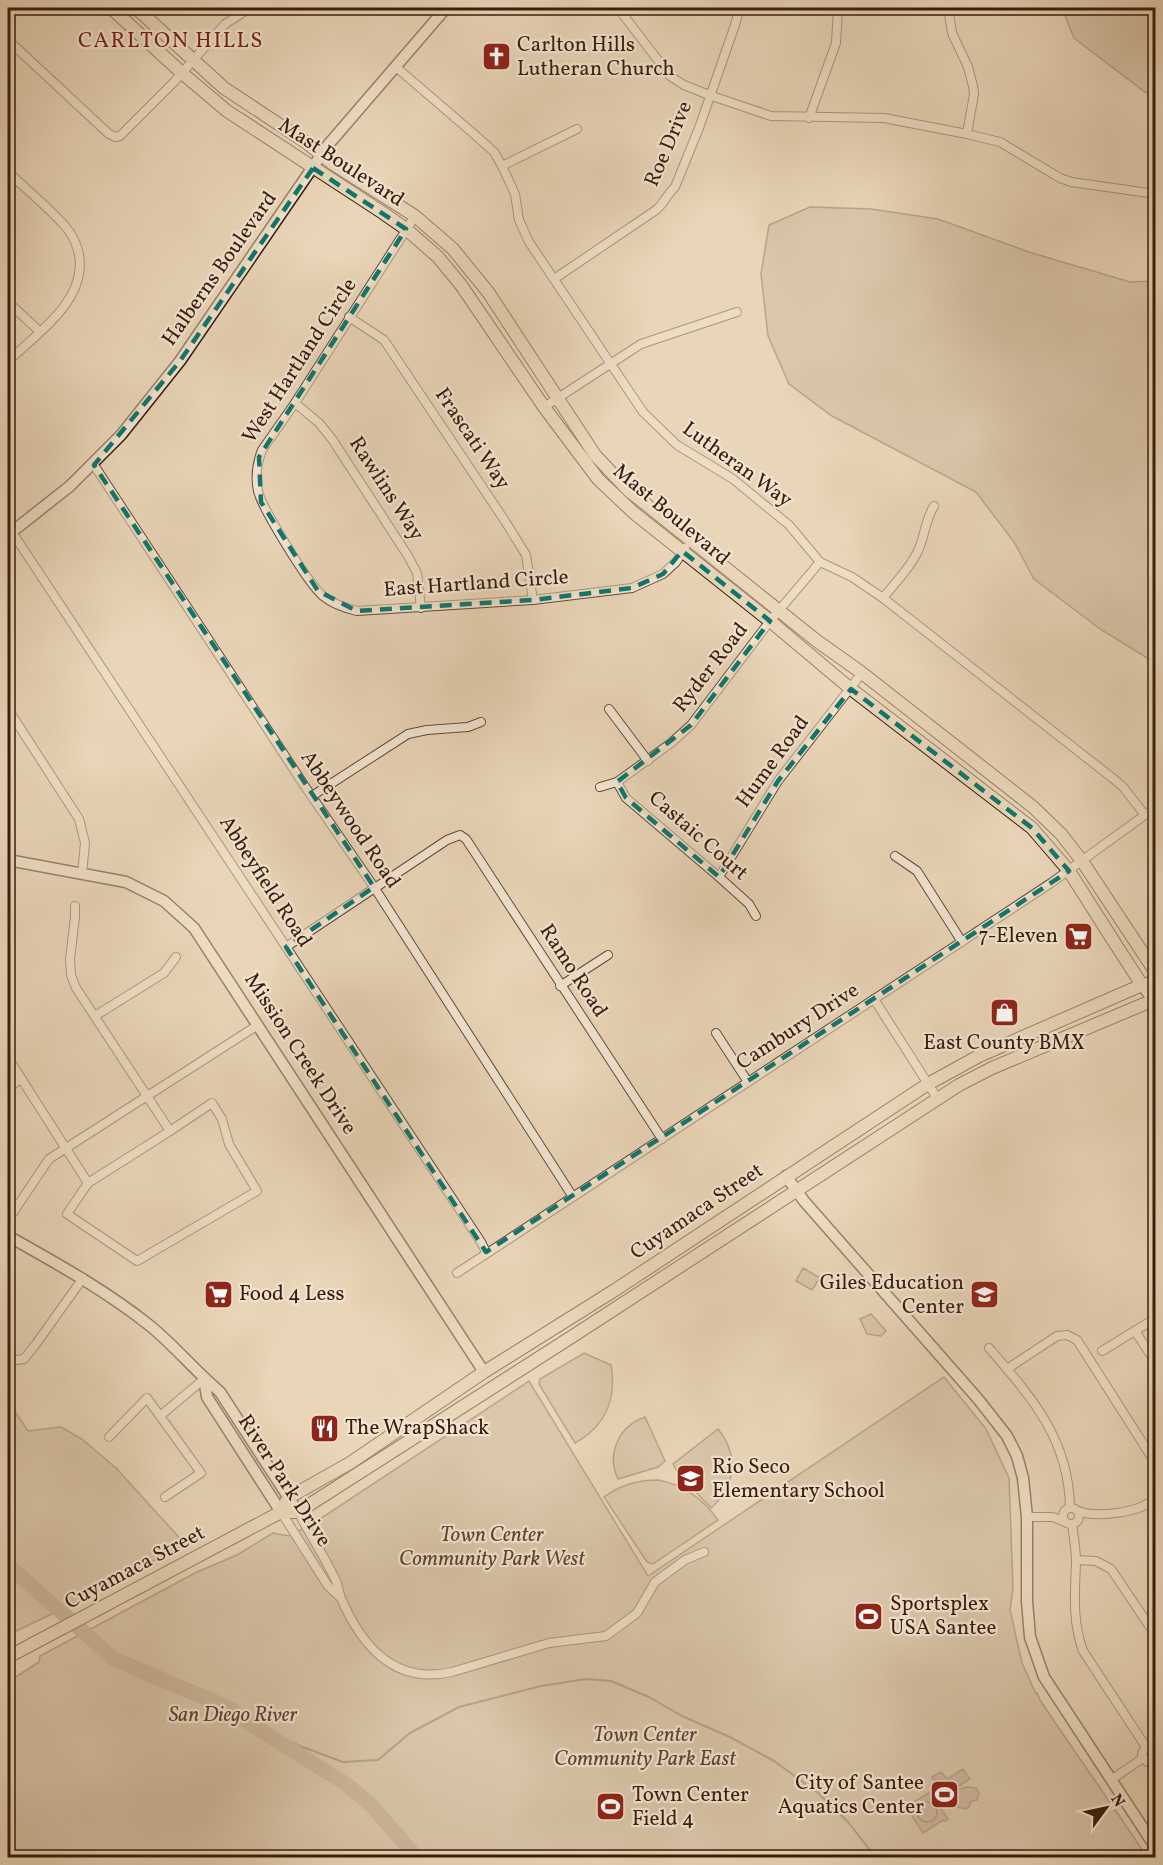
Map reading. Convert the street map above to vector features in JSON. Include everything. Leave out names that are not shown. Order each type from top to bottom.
[{"type":"main road","name":"Mast Boulevard","points":[[111,8],[227,111],[406,229],[438,257],[461,285],[544,407],[598,479],[634,513],[851,689],[1024,822],[1069,871],[1142,985]]},
{"type":"main road","name":"Mast Boulevard","points":[[136,8],[224,88],[359,182],[415,216],[453,249],[471,269],[595,455],[628,490],[1033,807],[1061,834],[1082,861],[1155,973]]},
{"type":"main road","name":"Cuyamaca Street","points":[[288,1498],[350,1463],[484,1372],[579,1313],[928,1084],[979,1056],[1142,985]]},
{"type":"main road","name":"Cuyamaca Street","points":[[8,1657],[281,1512],[298,1512],[588,1327],[937,1098],[992,1068],[1155,1001]]},
{"type":"main road","points":[[579,1313],[588,1327]]},
{"type":"main road","points":[[281,1512],[288,1498]]},
{"type":"street","points":[[8,40],[109,134],[115,137],[120,136],[182,73],[225,24],[250,8]]},
{"type":"street","name":"Halberns Boulevard","points":[[10,533],[94,465],[121,435],[180,361],[328,145],[446,8]]},
{"type":"street","points":[[618,8],[670,76],[709,95],[771,116],[884,118],[967,134],[1000,142],[1071,183],[1155,194]]},
{"type":"street","name":"Roe Drive","points":[[554,279],[662,205],[669,192],[675,187],[699,129],[735,25],[737,8]]},
{"type":"street","points":[[809,118],[836,43],[838,8]]},
{"type":"street","points":[[948,8],[952,33],[968,67],[973,86],[974,94],[967,134]]},
{"type":"street","name":"Lutheran Way","points":[[396,67],[494,152],[515,194],[519,220],[529,242],[643,412],[660,430],[677,445],[733,479],[789,525],[820,562],[852,577],[883,598],[1123,787],[1144,814]]},
{"type":"street","points":[[502,166],[577,129]]},
{"type":"street","points":[[8,172],[66,226],[74,239],[78,253],[78,278],[68,302],[8,361]]},
{"type":"street","name":"West Hartland Circle","points":[[280,533],[261,502],[258,490],[257,471],[262,450],[295,403],[415,216]]},
{"type":"street","points":[[8,303],[39,331]]},
{"type":"street","points":[[544,407],[641,344],[737,312]]},
{"type":"street","name":"Frascati Way","points":[[350,317],[384,340],[505,521],[526,555],[533,600]]},
{"type":"street","name":"Rawlins Way","points":[[295,403],[319,423],[332,439],[408,556],[417,573],[421,608]]},
{"type":"street","name":"Abbeywood Road","points":[[94,465],[374,887],[573,1197]]},
{"type":"street","points":[[883,598],[918,550],[928,516],[934,506]]},
{"type":"street","name":"Abbeyfield Road","points":[[10,533],[486,1252]]},
{"type":"street","name":"East Hartland Circle","points":[[280,533],[316,589],[331,602],[357,611],[533,600],[633,588],[663,574],[676,562],[692,540]]},
{"type":"street","name":"Ryder Road","points":[[600,787],[616,782],[648,761],[691,724],[770,621],[820,562]]},
{"type":"street","name":"Hume Road","points":[[719,877],[778,781],[862,673]]},
{"type":"street","points":[[8,709],[79,819],[85,843],[82,874]]},
{"type":"street","points":[[609,710],[648,761]]},
{"type":"street","points":[[312,796],[408,734],[468,727],[481,722]]},
{"type":"street","name":"Castaic Court","points":[[616,782],[626,798],[749,904],[756,916]]},
{"type":"street","name":"Cambury Drive","points":[[457,1273],[963,942],[1069,871],[1155,807]]},
{"type":"street","name":"Ramo Road","points":[[374,887],[447,840],[460,835],[465,839],[662,1139]]},
{"type":"street","points":[[895,856],[917,871],[963,942]]},
{"type":"street","name":"Mission Creek Drive","points":[[8,860],[126,882],[152,894],[175,909],[202,938],[484,1372]]},
{"type":"street","points":[[286,947],[374,887]]},
{"type":"street","points":[[75,906],[70,959],[71,975],[76,988],[170,1131]]},
{"type":"street","points":[[560,986],[608,955]]},
{"type":"street","points":[[95,1016],[164,973],[176,957]]},
{"type":"street","name":"Cuyamaca Street","points":[[1142,985],[1155,980]]},
{"type":"street","name":"Mast Boulevard","points":[[1142,985],[1155,1001]]},
{"type":"street","points":[[874,999],[937,1098]]},
{"type":"street","points":[[8,1220],[49,1159],[258,1025]]},
{"type":"street","points":[[716,1033],[748,1082]]},
{"type":"street","points":[[8,1058],[88,1183]]},
{"type":"street","points":[[8,1089],[21,1078]]},
{"type":"street","points":[[212,1103],[222,1119],[230,1144],[257,1191],[137,1261],[67,1214],[88,1183],[170,1131],[212,1103]]},
{"type":"street","points":[[786,1176],[1007,1436],[1017,1456],[1023,1478],[1030,1637],[1044,1677],[1155,1848]]},
{"type":"street","name":"River Park Drive","points":[[8,1236],[83,1278],[120,1303],[162,1336],[220,1392],[298,1512],[336,1581],[341,1598],[361,1634],[384,1660],[401,1670],[439,1675],[549,1643],[606,1636],[637,1613],[655,1582],[685,1560],[705,1552]]},
{"type":"street","points":[[8,1361],[24,1359],[83,1278]]},
{"type":"street","points":[[1102,1352],[1155,1318]]},
{"type":"street","points":[[1135,1331],[1155,1363]]},
{"type":"street","points":[[1007,1369],[1057,1336],[1067,1335],[1077,1340],[1155,1464]]},
{"type":"street","points":[[989,1348],[1044,1416],[1059,1444],[1070,1489],[1076,1560],[1073,1595],[1077,1633],[1083,1650],[1146,1747]]},
{"type":"street","points":[[160,1416],[204,1379]]},
{"type":"street","name":"River Park Drive","points":[[204,1379],[207,1397],[328,1586],[341,1598]]},
{"type":"street","points":[[109,1437],[147,1398],[201,1473],[165,1497]]},
{"type":"street","points":[[1026,1517],[1053,1516],[1071,1510],[1087,1515],[1130,1511],[1154,1502]]},
{"type":"street","points":[[1071,1510],[1063,1515],[1072,1523]]},
{"type":"street","points":[[1053,1516],[1072,1523],[1087,1515]]},
{"type":"street","points":[[1076,1560],[1096,1561],[1111,1569],[1155,1636]]},
{"type":"street","points":[[1155,1746],[1149,1745],[1142,1753],[1143,1758],[1148,1762],[1155,1761]]},
{"type":"street","points":[[1111,1780],[1143,1758]]},
{"type":"highlighted area","points":[[313,168],[406,229],[259,457],[261,502],[318,591],[357,611],[533,600],[632,588],[663,574],[682,551],[770,621],[691,725],[617,782],[626,798],[719,877],[778,781],[851,689],[1032,828],[1069,871],[486,1252],[286,947],[374,887],[94,465],[180,361]]},
{"type":"green space","points":[[1062,8],[1155,8],[1155,96],[1145,92],[1074,38]]},
{"type":"green space","points":[[810,207],[871,209],[938,219],[1029,252],[1130,282],[1155,281],[1155,663],[1100,629],[1034,579],[1014,542],[976,492],[832,416],[789,384],[768,336],[761,274],[769,225]]},
{"type":"green space","points":[[803,1268],[820,1278],[812,1290],[796,1281]]},
{"type":"green space","points":[[871,1314],[886,1331],[881,1336],[867,1334],[860,1319]]},
{"type":"green space","points":[[584,1353],[611,1365],[612,1389],[601,1420],[575,1443],[539,1384],[540,1379]]},
{"type":"green space","points":[[944,1377],[986,1429],[1009,1478],[1013,1588],[1010,1610],[1022,1663],[1036,1694],[1147,1857],[8,1858],[8,1682],[39,1662],[40,1656],[197,1572],[237,1555],[273,1533],[289,1536],[317,1521],[529,1381],[648,1576]]},
{"type":"green space","points":[[8,1401],[28,1431],[61,1427],[82,1439],[116,1468],[185,1544],[64,1609],[8,1558]]},
{"type":"green space","points":[[645,1417],[665,1461],[658,1467],[618,1479],[614,1460],[617,1442],[628,1427]]},
{"type":"green space","points":[[718,1429],[729,1449],[732,1470],[726,1490],[711,1508],[678,1473],[673,1464]]},
{"type":"green space","points":[[658,1480],[676,1485],[692,1494],[706,1505],[718,1520],[653,1564],[647,1562],[604,1497],[630,1484]]},
{"type":"green space","points":[[8,1573],[54,1613],[8,1635]]},
{"type":"water","points":[[963,1769],[970,1779],[954,1791],[966,1787],[976,1788],[979,1793],[977,1800],[971,1801],[966,1809],[953,1806],[939,1784],[940,1781],[936,1782],[932,1777],[941,1772],[947,1779]]},
{"type":"water","points":[[930,1792],[948,1819],[923,1833],[906,1807]]},
{"type":"waterway","name":"San Diego River","points":[[8,1565],[114,1659],[231,1709],[241,1718],[346,1784],[371,1805],[417,1858]]},
{"type":"waterway","points":[[241,1718],[300,1746],[343,1762],[378,1760],[410,1733],[459,1707],[541,1686],[586,1679],[611,1681],[649,1697],[682,1716],[730,1737],[774,1761],[818,1793],[848,1822],[876,1858]]},
{"type":"place","name":"Carlton Hills Lutheran Church","points":[[496,57]]},
{"type":"place","name":"7-Eleven","points":[[1079,936]]},
{"type":"place","name":"East County BMX","points":[[1004,1012]]},
{"type":"place","name":"Food 4 Less","points":[[218,1294]]},
{"type":"place","name":"Giles Education Center","points":[[985,1295]]},
{"type":"place","name":"The WrapShack","points":[[324,1428]]},
{"type":"place","name":"Rio Seco Elementary School","points":[[691,1479]]},
{"type":"place","name":"Sportsplex USA Santee","points":[[869,1616]]},
{"type":"place","name":"City of Santee Aquatics Center","points":[[945,1795]]},
{"type":"place","name":"Town Center Field 4","points":[[611,1807]]},
{"type":"district","name":"CARLTON HILLS","points":[[171,41]]},
{"type":"park label","name":"Town Center Community Park West","points":[[492,1547]]},
{"type":"park label","name":"Town Center Community Park East","points":[[645,1747]]}]
